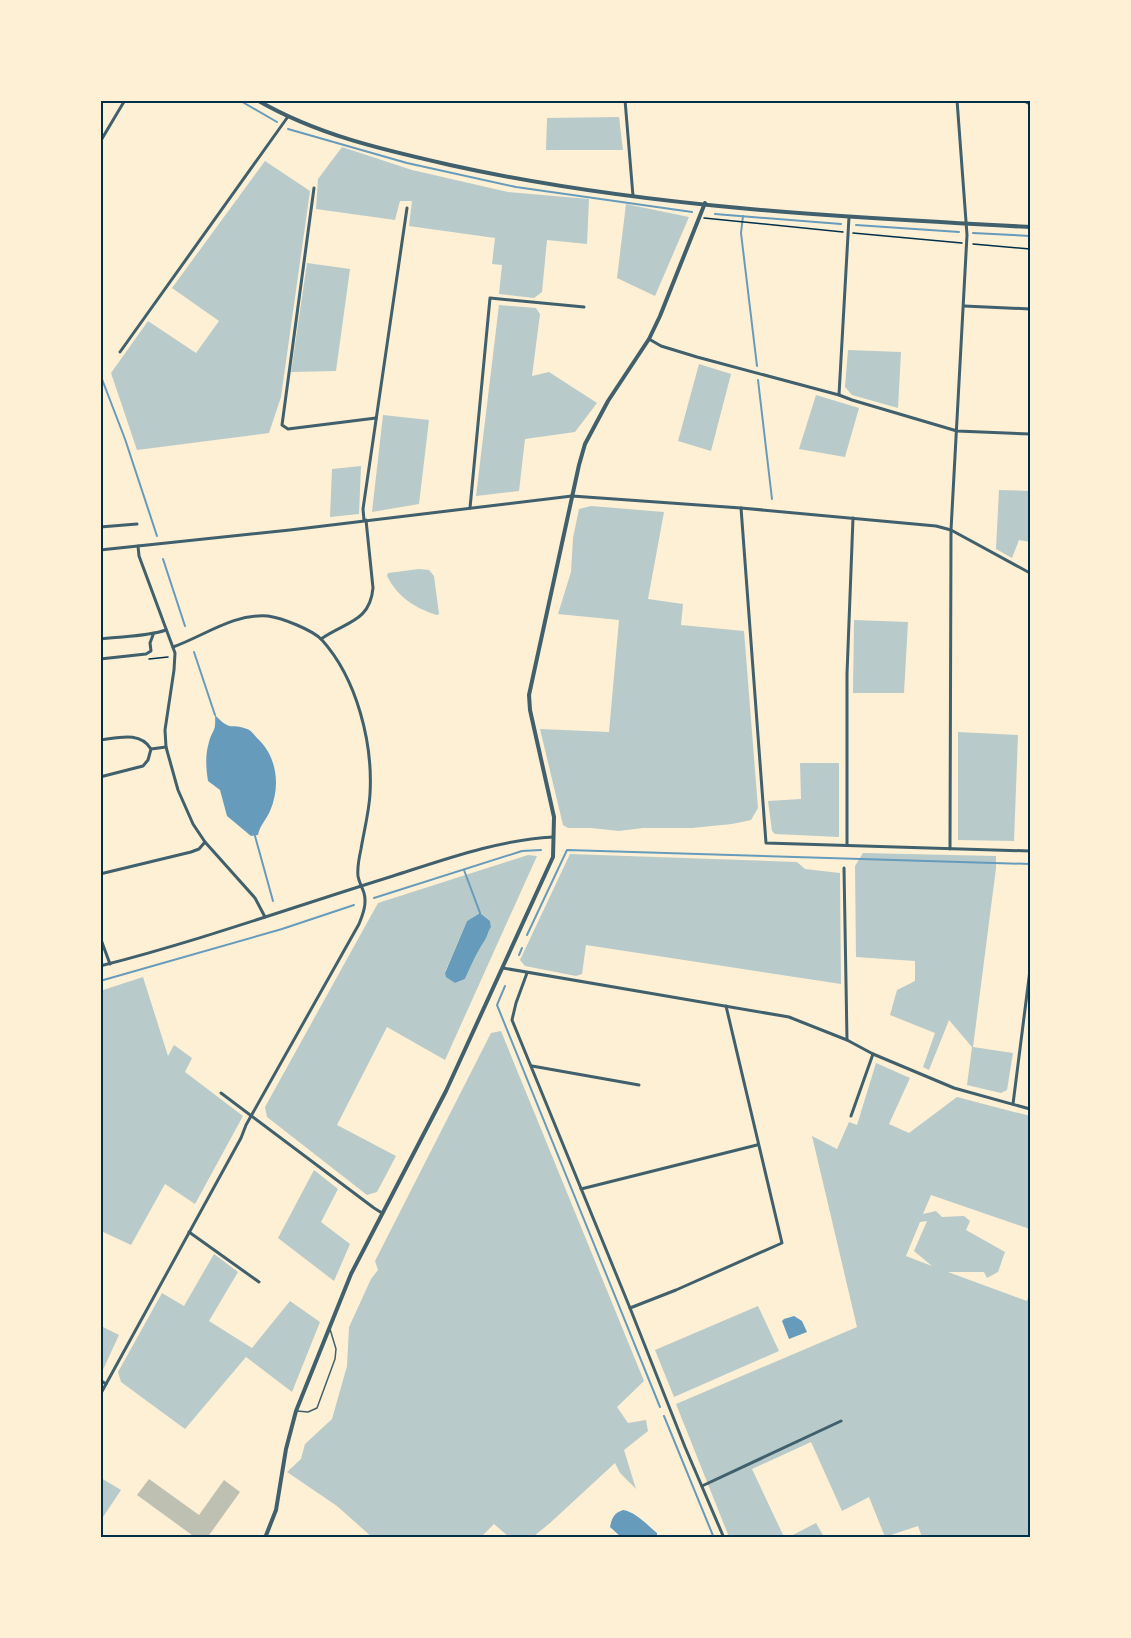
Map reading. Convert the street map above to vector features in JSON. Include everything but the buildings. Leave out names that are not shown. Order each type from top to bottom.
[{"type":"street","points":[[100,142],[125,100]]},
{"type":"street","points":[[257,100],[287,118],[339,137],[436,162],[530,182],[633,196],[849,216],[1030,226]]},
{"type":"street","points":[[625,100],[633,196]]},
{"type":"street","points":[[950,849],[951,531],[966,243],[957,100]]},
{"type":"street","points":[[1022,100],[1030,104]]},
{"type":"street","points":[[120,352],[287,118]]},
{"type":"street","points":[[314,188],[282,425],[288,429],[376,418]]},
{"type":"street","points":[[266,1538],[276,1510],[286,1449],[296,1411],[351,1274],[446,1090],[553,857],[555,837],[552,811],[530,710],[529,695],[572,496],[585,444],[594,424],[649,339],[705,203]]},
{"type":"street","points":[[321,639],[359,618],[367,611],[372,600],[373,588],[363,509],[406,208]]},
{"type":"street","points":[[839,395],[849,216]]},
{"type":"street","points":[[470,508],[490,298],[584,307]]},
{"type":"street","points":[[964,306],[1030,309]]},
{"type":"street","points":[[649,339],[661,346],[839,395],[957,431],[1030,434]]},
{"type":"street","points":[[100,550],[572,496],[741,508],[936,526],[951,531],[1030,573]]},
{"type":"street","points":[[741,508],[766,843],[1030,851]]},
{"type":"street","points":[[848,845],[847,674],[853,518]]},
{"type":"street","points":[[100,527],[137,524]]},
{"type":"street","points":[[138,546],[139,556],[175,653],[165,730],[166,747],[178,790],[193,824],[205,842],[255,898],[265,917]]},
{"type":"street","points":[[100,1395],[359,924],[365,906],[358,867],[370,795],[366,737],[352,692],[337,662],[321,639],[308,631],[268,616],[225,624],[173,646]]},
{"type":"street","points":[[100,639],[153,635],[166,630]]},
{"type":"street","points":[[100,659],[146,654],[151,651],[150,643],[153,635]]},
{"type":"street","points":[[100,740],[138,737],[151,749]]},
{"type":"street","points":[[151,749],[166,747]]},
{"type":"street","points":[[100,777],[143,766],[148,760],[151,749]]},
{"type":"street","points":[[100,966],[504,843],[528,838],[555,837]]},
{"type":"street","points":[[100,874],[191,852],[199,849],[205,842]]},
{"type":"street","points":[[844,868],[847,1040]]},
{"type":"street","points":[[100,937],[110,964]]},
{"type":"street","points":[[503,968],[789,1017],[954,1088],[1030,1109]]},
{"type":"street","points":[[1013,1104],[1030,970]]},
{"type":"street","points":[[526,973],[512,1020],[724,1538]]},
{"type":"street","points":[[630,1308],[782,1243],[726,1006]]},
{"type":"street","points":[[852,1116],[873,1054]]},
{"type":"street","points":[[532,1066],[639,1085]]},
{"type":"street","points":[[221,1093],[382,1213]]},
{"type":"street","points":[[581,1189],[757,1145]]},
{"type":"street","points":[[189,1232],[259,1282]]},
{"type":"street","points":[[100,1380],[106,1384]]},
{"type":"street","points":[[702,1486],[841,1421]]},
{"type":"lane","points":[[296,1411],[308,1412],[317,1408],[335,1359],[336,1349],[329,1327]]},
{"type":"path","points":[[700,218],[1030,249]]},
{"type":"shaded area","points":[[619,117],[623,150],[546,150],[547,118]]},
{"type":"shaded area","points":[[342,147],[412,170],[508,192],[589,199],[587,244],[547,240],[542,292],[534,298],[499,294],[502,265],[492,264],[495,238],[409,226],[412,201],[400,201],[395,220],[316,209],[318,179]]},
{"type":"shaded area","points":[[265,161],[310,191],[281,397],[269,433],[137,450],[111,373],[148,321],[196,353],[219,321],[172,288]]},
{"type":"shaded area","points":[[626,204],[689,217],[655,296],[617,278]]},
{"type":"shaded area","points":[[307,263],[350,269],[336,371],[291,372]]},
{"type":"shaded area","points":[[499,305],[536,308],[540,314],[532,376],[549,372],[597,403],[575,432],[525,439],[519,491],[476,496]]},
{"type":"shaded area","points":[[848,350],[901,352],[898,408],[852,395],[845,387]]},
{"type":"shaded area","points":[[699,364],[731,374],[711,451],[678,441]]},
{"type":"shaded area","points":[[816,395],[859,408],[845,457],[799,449]]},
{"type":"shaded area","points":[[383,415],[429,420],[419,504],[372,512]]},
{"type":"shaded area","points":[[361,466],[359,514],[330,517],[332,469]]},
{"type":"shaded area","points":[[999,490],[1030,491],[1030,542],[1019,540],[1012,558],[996,549]]},
{"type":"shaded area","points":[[591,506],[664,512],[648,599],[683,604],[681,625],[744,631],[758,808],[751,820],[692,828],[643,828],[619,831],[568,828],[563,825],[540,729],[609,732],[619,620],[558,614],[571,572],[573,538],[579,509]]},
{"type":"shaded area","points":[[429,570],[434,576],[439,614],[437,615],[407,601],[387,576],[388,573]]},
{"type":"shaded area","points":[[854,620],[908,622],[904,693],[853,693]]},
{"type":"shaded area","points":[[958,732],[1018,735],[1014,841],[958,840]]},
{"type":"shaded area","points":[[800,763],[839,763],[839,837],[775,834],[772,831],[768,801],[801,799]]},
{"type":"shaded area","points":[[863,853],[996,856],[973,1047],[1013,1053],[1007,1090],[1001,1093],[967,1085],[972,1047],[949,1020],[929,1070],[923,1067],[935,1033],[890,1015],[897,990],[915,981],[915,961],[856,957],[855,866]]},
{"type":"shaded area","points":[[570,854],[797,862],[805,869],[840,873],[841,984],[586,945],[582,974],[576,976],[525,966],[520,960]]},
{"type":"shaded area","points":[[528,855],[537,856],[445,1060],[387,1027],[337,1125],[396,1156],[377,1192],[367,1195],[267,1117],[265,1107],[378,903]],"holes":[[[480,913],[490,921],[491,927],[465,979],[455,983],[445,972],[467,921]]]},
{"type":"shaded area","points":[[143,977],[168,1056],[174,1045],[192,1058],[185,1072],[243,1116],[195,1204],[165,1184],[131,1245],[101,1231],[100,991]]},
{"type":"shaded area","points":[[501,1031],[644,1381],[617,1407],[628,1423],[646,1420],[648,1431],[624,1450],[636,1489],[620,1473],[615,1463],[533,1537],[509,1537],[494,1524],[481,1537],[373,1538],[337,1506],[287,1472],[301,1459],[305,1444],[332,1419],[347,1366],[349,1327],[371,1279],[378,1270],[375,1261],[491,1033]]},
{"type":"shaded area","points":[[876,1063],[910,1078],[889,1124],[909,1133],[957,1097],[1030,1116],[1030,1229],[931,1195],[923,1214],[936,1211],[942,1217],[964,1216],[970,1221],[966,1230],[1005,1252],[998,1272],[987,1278],[984,1272],[948,1272],[1027,1301],[1030,1291],[1030,1537],[922,1537],[918,1526],[885,1537],[869,1497],[842,1511],[811,1442],[752,1469],[784,1537],[729,1537],[676,1404],[857,1327],[812,1136],[837,1149],[849,1122],[857,1125]],"holes":[[[927,1221],[914,1251],[932,1266],[906,1256],[920,1222]]]},
{"type":"shaded area","points":[[314,1170],[338,1189],[321,1222],[350,1244],[334,1281],[278,1238]]},
{"type":"shaded area","points":[[214,1254],[238,1272],[209,1321],[252,1348],[290,1301],[320,1322],[292,1392],[246,1357],[185,1429],[121,1382],[118,1372],[162,1293],[184,1306]]},
{"type":"shaded area","points":[[758,1306],[779,1351],[674,1397],[655,1350]]},
{"type":"shaded area","points":[[101,1326],[119,1335],[101,1374]]},
{"type":"shaded area","points":[[101,1478],[121,1490],[101,1520]]},
{"type":"shaded area","points":[[816,1523],[824,1537],[789,1537]]},
{"type":"water","points":[[215,715],[228,725],[250,730],[264,745],[273,762],[275,792],[270,811],[258,835],[251,836],[227,816],[220,790],[208,781],[207,752],[215,728]]},
{"type":"water","points":[[480,913],[490,921],[491,927],[465,979],[455,983],[446,977],[445,973],[467,921]]},
{"type":"water","points":[[794,1316],[802,1321],[807,1332],[789,1339],[782,1321]]},
{"type":"water","points":[[623,1510],[641,1519],[657,1533],[657,1537],[621,1537],[610,1527],[614,1516]]},
{"type":"waterway","points":[[239,100],[277,122]]},
{"type":"waterway","points":[[288,129],[407,163],[516,187],[692,212]]},
{"type":"waterway","points":[[715,214],[841,224]]},
{"type":"waterway","points":[[743,216],[741,233],[757,366]]},
{"type":"waterway","points":[[856,225],[959,232]]},
{"type":"waterway","points":[[973,233],[1030,236]]},
{"type":"waterway","points":[[100,374],[125,439],[157,536]]},
{"type":"waterway","points":[[758,380],[772,499]]},
{"type":"waterway","points":[[163,559],[185,626]]},
{"type":"waterway","points":[[194,652],[215,715]]},
{"type":"waterway","points":[[255,836],[273,901]]},
{"type":"waterway","points":[[374,898],[522,851],[541,850]]},
{"type":"waterway","points":[[527,935],[567,850],[1030,864]]},
{"type":"waterway","points":[[464,870],[480,913]]},
{"type":"waterway","points":[[100,981],[282,929],[354,905]]},
{"type":"waterway","points":[[519,955],[522,948]]},
{"type":"waterway","points":[[505,986],[497,1005],[660,1407]]},
{"type":"waterway","points":[[664,1416],[714,1538]]}]
